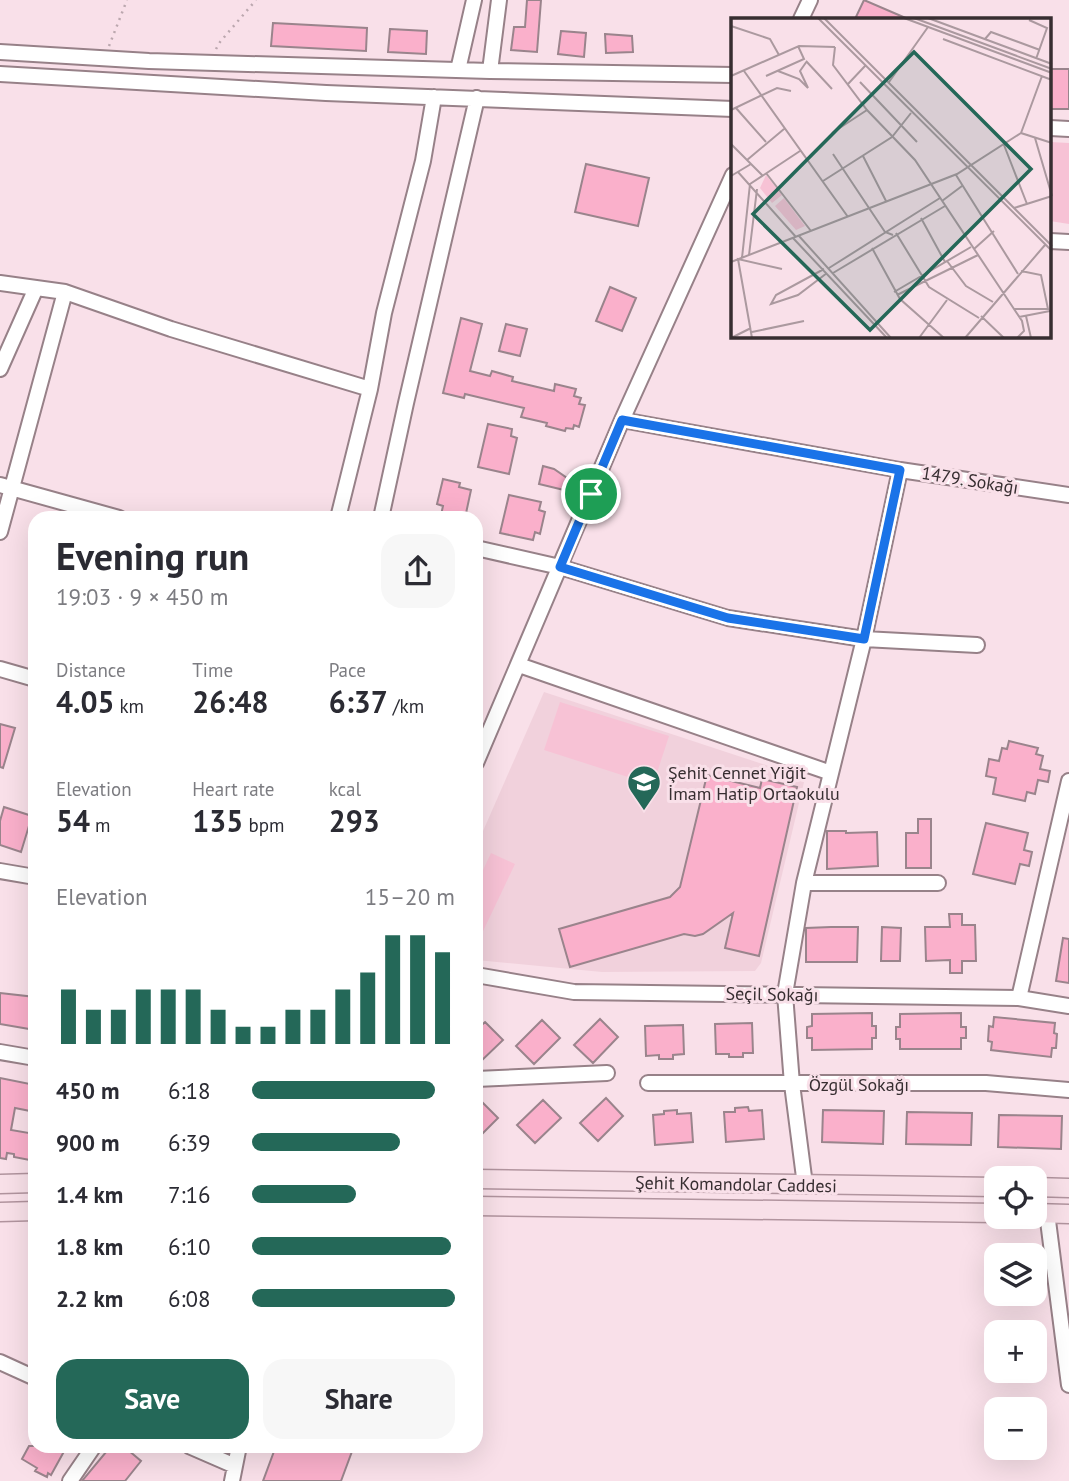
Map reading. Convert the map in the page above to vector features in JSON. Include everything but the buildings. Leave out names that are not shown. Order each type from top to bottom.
[{"type":"main road","name":"Şehit Komandolar Caddesi","points":[[483,1179],[984,1187]]},
{"type":"main road","points":[[0,1184],[28,1183]]},
{"type":"main road","points":[[1047,1187],[1069,1188]]},
{"type":"main road","name":"Şehit Komandolar Caddesi","points":[[483,1206],[984,1213]]},
{"type":"main road","points":[[0,1212],[28,1211]]},
{"type":"main road","points":[[1047,1213],[1069,1214]]},
{"type":"street","points":[[458,70],[474,0]]},
{"type":"street","points":[[490,71],[499,0]]},
{"type":"street","points":[[801,18],[810,0]]},
{"type":"street","points":[[0,52],[213,63],[731,75]]},
{"type":"street","points":[[0,74],[326,93],[731,109]]},
{"type":"street","points":[[340,511],[370,389],[384,313],[422,161],[434,97]]},
{"type":"street","points":[[383,511],[477,98]]},
{"type":"street","points":[[483,747],[622,420],[731,184]]},
{"type":"street","points":[[0,283],[65,292],[171,329],[370,389]]},
{"type":"street","points":[[0,369],[36,288]]},
{"type":"street","points":[[0,532],[6,487],[65,292]]},
{"type":"street","name":"1479. Sokağı","points":[[622,420],[900,470],[1069,495]]},
{"type":"street","points":[[806,1185],[792,1084],[785,993],[804,883],[864,639],[900,470]]},
{"type":"street","points":[[6,487],[93,511]]},
{"type":"street","points":[[483,550],[560,567],[728,618],[864,639],[977,645]]},
{"type":"street","points":[[519,665],[831,773]]},
{"type":"street","points":[[0,669],[28,678]]},
{"type":"street","points":[[1019,998],[1069,781]]},
{"type":"street","points":[[0,871],[28,876]]},
{"type":"street","points":[[804,883],[938,883]]},
{"type":"street","name":"Seçil Sokağı","points":[[483,976],[574,992],[1019,998],[1069,1006]]},
{"type":"street","points":[[0,1052],[28,1057]]},
{"type":"street","points":[[483,1079],[607,1073]]},
{"type":"street","name":"Özgül Sokağı","points":[[648,1083],[986,1083],[1069,1090]]},
{"type":"street","points":[[1044,1229],[1069,1385]]},
{"type":"street","points":[[0,1362],[28,1375]]},
{"type":"street","points":[[71,1481],[89,1453]]},
{"type":"street","points":[[200,1453],[234,1474],[238,1453]]},
{"type":"path","points":[[104,59],[127,0]]},
{"type":"path","points":[[213,63],[220,42],[256,0]]},
{"type":"shaded area","points":[[1052,142],[1069,143],[1069,224],[1052,221]]},
{"type":"shaded area","name":"Şehit Cennet Yiğit İmam Hatip Ortaokulu","points":[[544,692],[805,778],[761,963],[755,971],[602,972],[483,961],[483,831]]},
{"type":"shaded area","points":[[560,702],[669,736],[653,785],[544,750]]},
{"type":"shaded area","points":[[491,853],[515,864],[483,931],[483,870]]},
{"type":"place","name":"Şehit Cennet Yiğit İmam Hatip Ortaokulu","points":[[644,812]]},
{"type":"route","points":[[622,420],[900,470],[864,639],[728,618],[560,567],[591,494],[622,420]]}]
